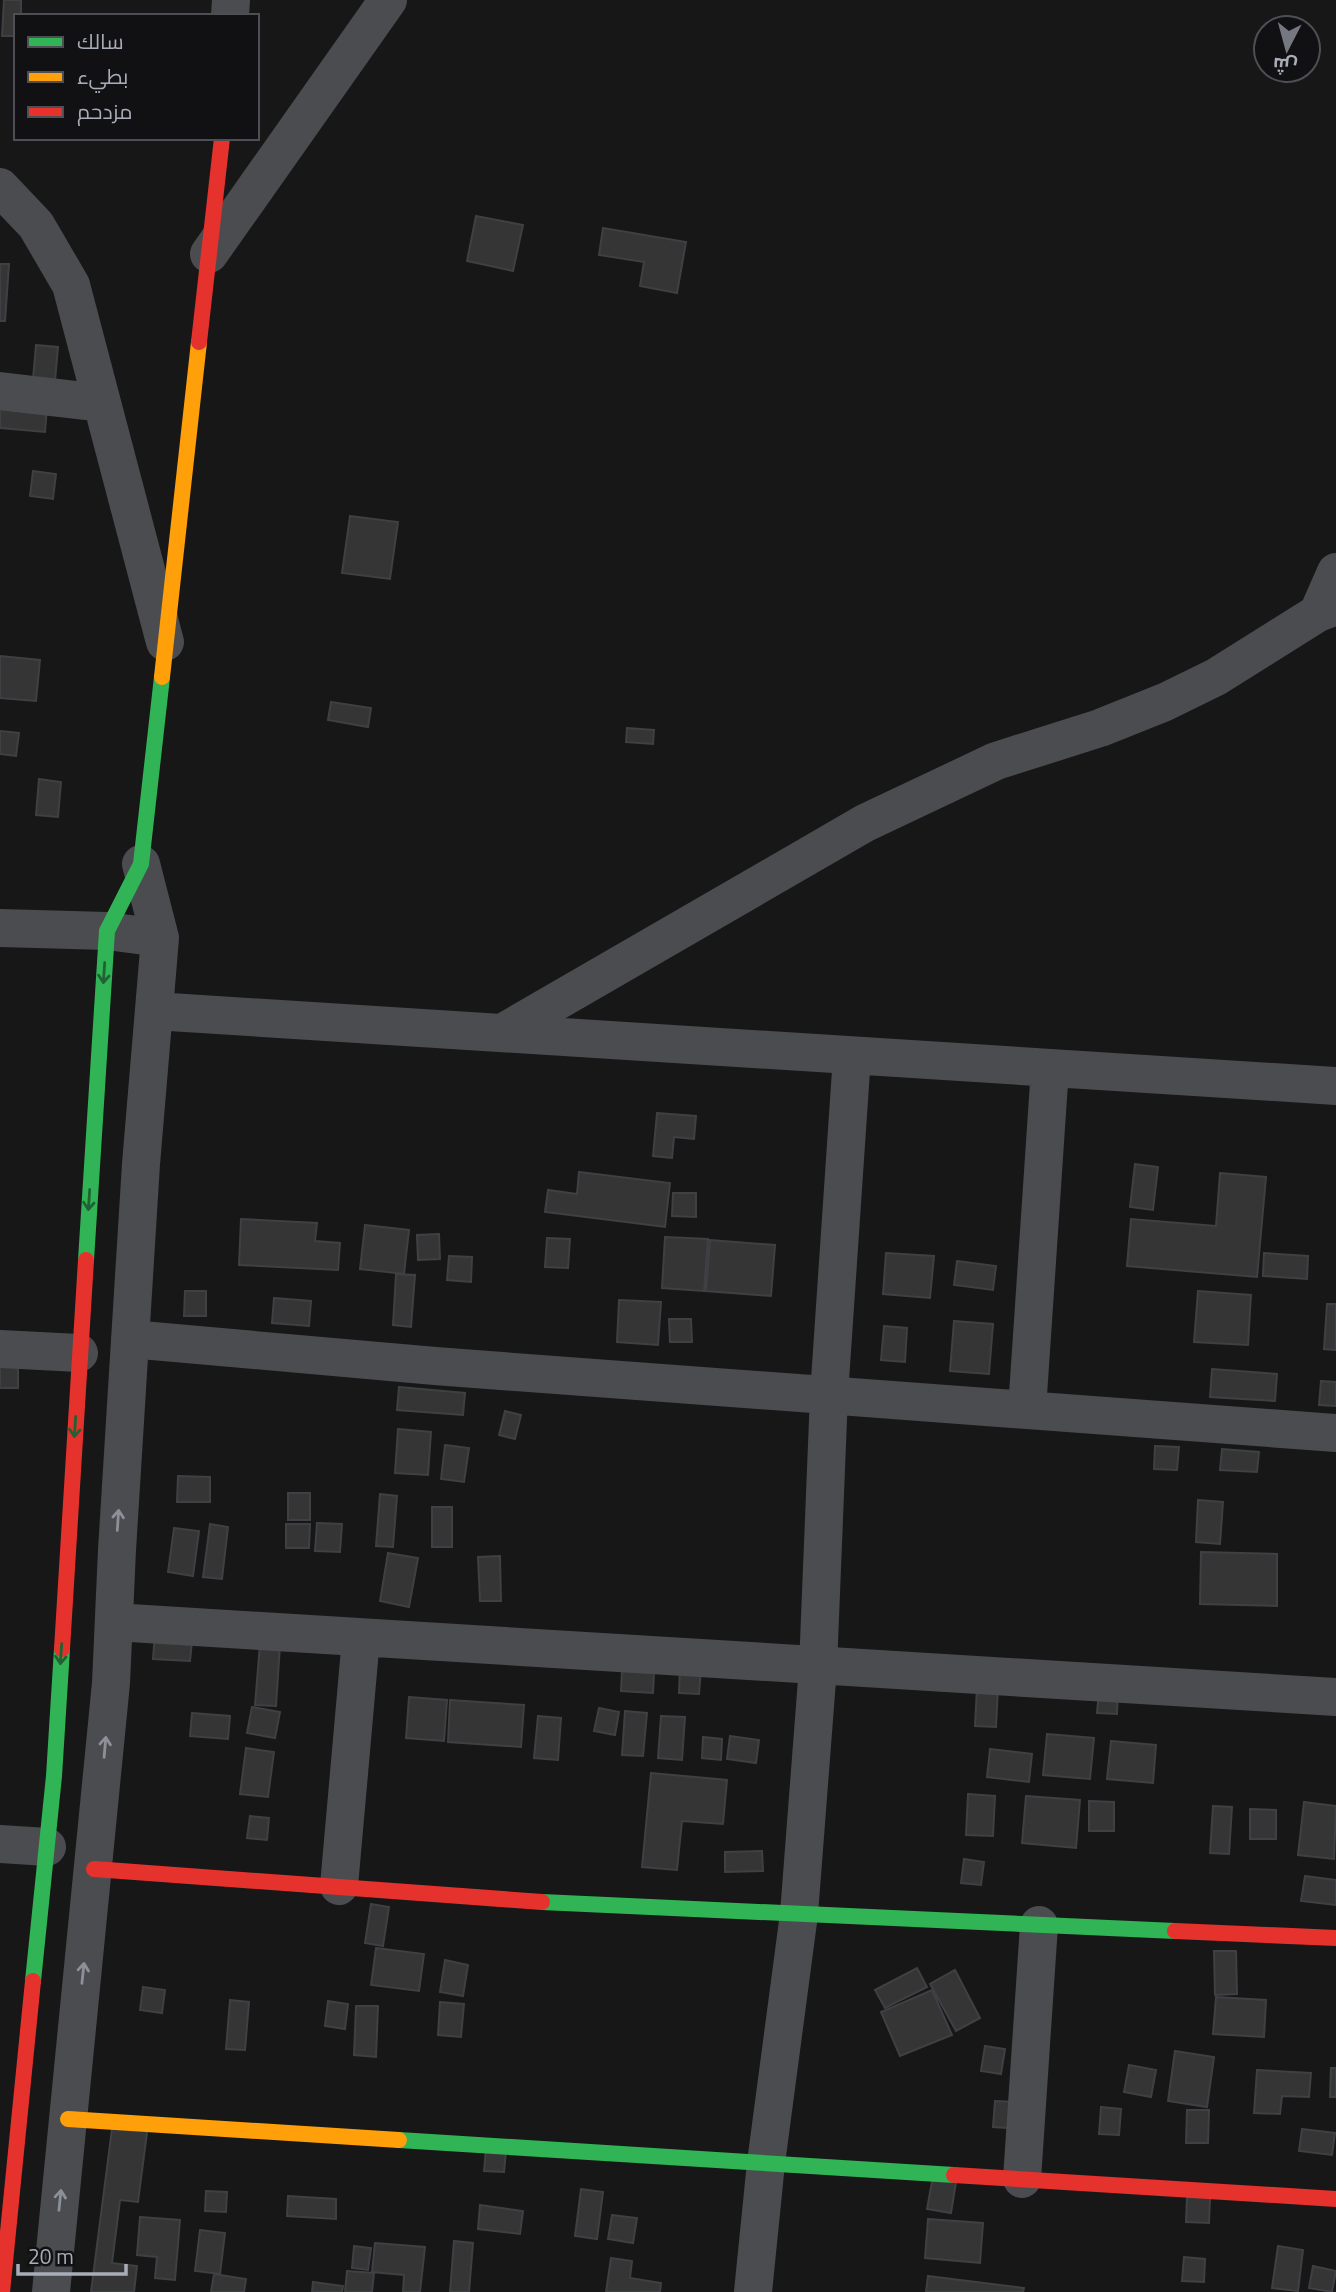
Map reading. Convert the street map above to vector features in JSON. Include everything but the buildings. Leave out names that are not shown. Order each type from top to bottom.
[{"type":"street","points":[[209,254],[388,0]]},
{"type":"street","points":[[51,2292],[110,1697],[141,1164],[160,938],[141,864],[222,140]]},
{"type":"street","points":[[0,187],[36,225],[71,285],[165,644]]},
{"type":"street","points":[[0,391],[103,404]]},
{"type":"street","points":[[502,1033],[865,823],[996,761],[1100,728],[1165,702],[1216,677],[1327,609],[1336,572]]},
{"type":"street","points":[[2,2292],[54,1776],[107,931],[141,864]]},
{"type":"street","points":[[0,928],[107,931],[160,938]]},
{"type":"street","points":[[154,1011],[1336,1086]]},
{"type":"street","points":[[752,2292],[799,1914],[818,1667],[829,1395],[852,1056]]},
{"type":"street","points":[[1027,1410],[1050,1068]]},
{"type":"street","points":[[130,1339],[435,1366],[1336,1433]]},
{"type":"street","points":[[0,1349],[79,1353]]},
{"type":"street","points":[[114,1622],[1336,1697]]},
{"type":"street","points":[[339,1886],[360,1638]]},
{"type":"street","points":[[0,1844],[47,1847]]},
{"type":"street","points":[[94,1868],[603,1906],[1336,1938]]},
{"type":"street","points":[[1022,2179],[1039,1925]]},
{"type":"street","points":[[68,2119],[1336,2199]]},
{"type":"traffic: fast","points":[[86,1260],[107,931],[141,864],[162,677]]},
{"type":"traffic: fast","points":[[33,1981],[54,1776],[62,1649]]},
{"type":"traffic: fast","points":[[542,1902],[1175,1931]]},
{"type":"traffic: fast","points":[[399,2140],[954,2175]]},
{"type":"traffic: slow","points":[[162,677],[199,342]]},
{"type":"traffic: slow","points":[[68,2119],[399,2140]]},
{"type":"traffic: jam","points":[[199,342],[222,140]]},
{"type":"traffic: jam","points":[[62,1649],[86,1260]]},
{"type":"traffic: jam","points":[[94,1869],[542,1902]]},
{"type":"traffic: jam","points":[[1175,1931],[1336,1938]]},
{"type":"traffic: jam","points":[[2,2292],[33,1981]]},
{"type":"traffic: jam","points":[[954,2175],[1336,2199]]}]
